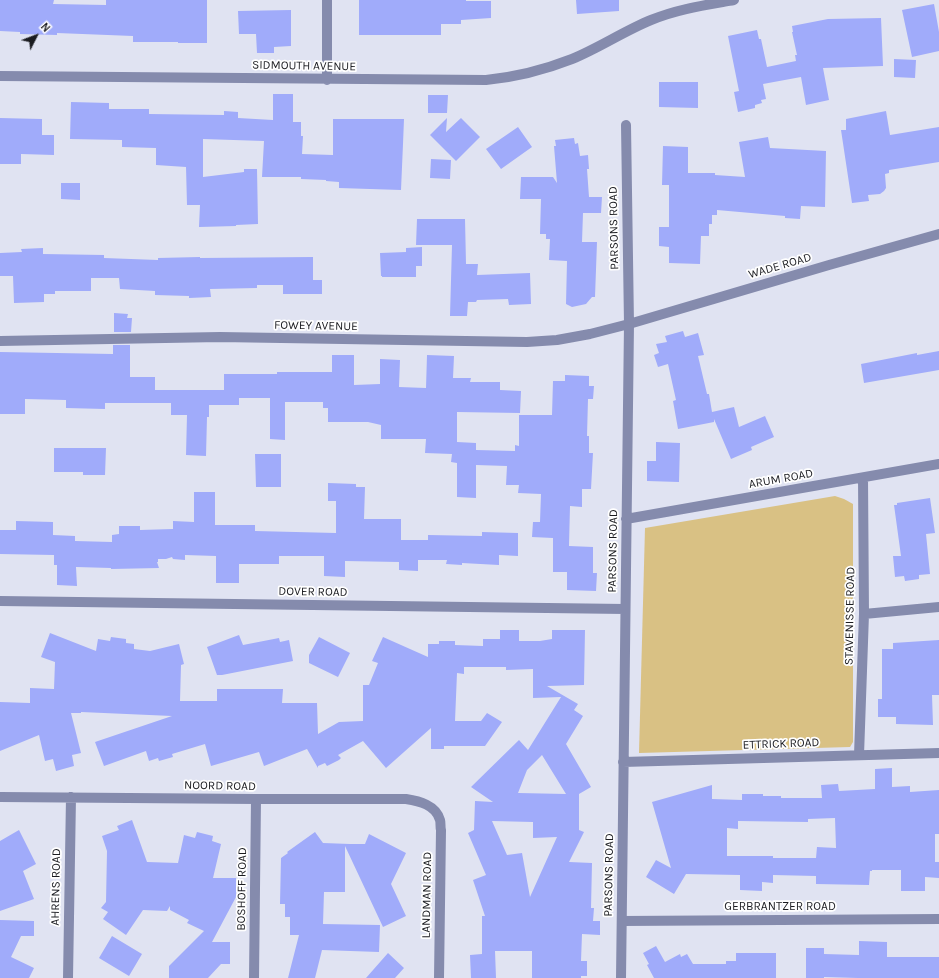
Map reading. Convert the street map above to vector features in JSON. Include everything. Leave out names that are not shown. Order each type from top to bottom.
[{"type":"street","points":[[327,0],[327,80]]},
{"type":"street","name":"SIDMOUTH AVENUE","points":[[0,76],[327,80],[486,80],[512,77],[542,70],[573,59],[652,20],[681,10],[734,0]]},
{"type":"street","name":"PARSONS ROAD","points":[[621,978],[629,324],[626,125]]},
{"type":"street","name":"WADE ROAD","points":[[629,324],[939,234]]},
{"type":"street","name":"FOWEY AVENUE","points":[[0,341],[220,337],[526,342],[557,340],[590,334],[629,324]]},
{"type":"street","name":"ARUM ROAD","points":[[626,518],[939,464]]},
{"type":"street","name":"STAVENISSE ROAD","points":[[859,755],[864,614],[863,478]]},
{"type":"street","name":"DOVER ROAD","points":[[0,601],[625,609]]},
{"type":"street","points":[[864,614],[939,607]]},
{"type":"street","name":"ETTRICK ROAD","points":[[623,762],[939,753]]},
{"type":"street","name":"NOORD ROAD","points":[[0,797],[406,799],[420,801],[436,812]]},
{"type":"street","name":"AHRENS ROAD","points":[[68,978],[71,797]]},
{"type":"street","name":"BOSHOFF ROAD","points":[[254,978],[256,799]]},
{"type":"street","name":"LANDMAN ROAD","points":[[436,812],[440,820],[441,830],[439,978]]},
{"type":"street","name":"GERBRANTZER ROAD","points":[[622,921],[939,920]]},
{"type":"shaded area","points":[[835,496],[853,504],[853,742],[850,747],[639,753],[645,528]]},
{"type":"building","points":[[0,0],[54,0],[53,4],[106,5],[106,0],[207,0],[207,43],[133,42],[133,36],[57,33],[57,35],[20,34],[20,32],[0,31]]},
{"type":"building","points":[[359,0],[491,1],[491,18],[461,20],[461,24],[441,24],[441,35],[359,35]]},
{"type":"building","points":[[576,0],[619,0],[619,11],[577,14]]},
{"type":"building","points":[[934,4],[939,32],[939,51],[912,57],[902,10]]},
{"type":"building","points":[[291,10],[291,46],[274,47],[274,53],[257,53],[256,34],[239,34],[238,11]]},
{"type":"building","points":[[881,18],[883,66],[823,68],[829,100],[806,105],[801,77],[763,84],[766,99],[761,100],[762,103],[755,105],[755,108],[738,112],[734,92],[739,91],[728,36],[757,30],[759,39],[761,39],[767,67],[796,61],[795,55],[797,55],[792,26],[828,19]]},
{"type":"building","points":[[894,59],[916,60],[915,78],[894,77]]},
{"type":"building","points":[[659,82],[698,82],[698,108],[659,107]]},
{"type":"building","points":[[273,94],[293,94],[293,122],[301,122],[301,136],[303,136],[302,154],[333,155],[333,119],[404,119],[401,190],[339,188],[339,182],[326,180],[301,179],[301,177],[262,177],[264,141],[203,139],[203,177],[244,172],[244,169],[257,169],[258,224],[199,227],[200,205],[187,205],[186,167],[156,165],[156,148],[122,147],[122,140],[70,139],[71,102],[109,103],[109,109],[149,109],[149,114],[224,115],[224,111],[238,112],[238,118],[273,120]]},
{"type":"building","points":[[428,95],[448,95],[447,113],[428,113]]},
{"type":"building","points":[[886,111],[890,135],[939,127],[939,162],[889,170],[889,173],[885,174],[886,188],[884,191],[880,194],[868,195],[869,201],[852,203],[841,130],[846,130],[846,119]]},
{"type":"building","points":[[0,118],[42,119],[42,135],[54,135],[54,155],[21,154],[21,164],[0,164]]},
{"type":"building","points":[[447,118],[446,132],[461,118],[480,137],[456,161],[430,135]]},
{"type":"building","points":[[518,127],[532,147],[501,169],[486,149]]},
{"type":"building","points":[[768,137],[770,148],[826,151],[825,207],[801,206],[800,219],[785,218],[785,216],[717,210],[717,215],[712,215],[712,224],[709,224],[709,236],[701,236],[700,264],[669,263],[669,247],[659,246],[659,227],[669,227],[669,185],[662,185],[663,146],[688,147],[688,173],[715,173],[715,175],[745,177],[739,142]]},
{"type":"building","points":[[574,138],[575,144],[578,143],[580,156],[588,155],[589,169],[587,169],[589,197],[602,197],[601,213],[583,213],[582,242],[597,242],[595,297],[592,297],[586,304],[572,307],[566,304],[567,261],[549,260],[550,239],[546,239],[546,234],[540,234],[541,199],[520,199],[521,177],[553,177],[557,183],[554,146],[556,146],[555,140]]},
{"type":"building","points":[[431,159],[451,160],[450,179],[430,178]]},
{"type":"building","points":[[61,183],[80,183],[80,200],[61,199]]},
{"type":"building","points":[[417,219],[465,219],[466,264],[478,264],[477,275],[530,273],[531,304],[509,305],[508,299],[477,300],[476,302],[468,302],[467,316],[450,316],[452,245],[416,245]]},
{"type":"building","points":[[422,247],[422,266],[416,266],[416,277],[381,276],[380,253],[406,252],[406,248]]},
{"type":"building","points":[[43,248],[43,254],[104,255],[104,258],[158,260],[158,258],[200,257],[313,257],[313,280],[322,280],[322,294],[283,294],[283,285],[257,285],[257,288],[210,289],[211,297],[189,298],[189,296],[155,295],[155,291],[120,289],[119,278],[91,278],[91,291],[55,291],[55,294],[44,294],[44,302],[14,303],[13,276],[0,276],[0,253],[22,252],[21,249]]},
{"type":"building","points":[[114,313],[128,314],[127,318],[132,318],[131,332],[114,332]]},
{"type":"building","points":[[683,331],[685,337],[698,333],[704,355],[698,356],[707,394],[709,394],[712,412],[734,407],[739,427],[765,416],[774,437],[751,447],[752,450],[731,459],[714,419],[714,422],[678,429],[673,401],[676,400],[668,364],[658,367],[654,355],[659,353],[656,344],[667,342],[665,336]]},
{"type":"building","points":[[113,345],[130,345],[130,377],[155,377],[155,390],[224,390],[224,374],[332,372],[332,355],[354,355],[354,385],[380,384],[380,359],[400,360],[399,387],[426,388],[427,355],[454,356],[453,378],[471,378],[470,382],[500,382],[500,390],[521,391],[520,413],[457,412],[457,442],[476,443],[476,450],[515,451],[515,445],[519,446],[519,415],[552,415],[553,381],[565,381],[565,375],[589,376],[589,386],[594,386],[593,399],[588,399],[587,436],[589,436],[589,453],[593,453],[591,489],[582,489],[582,507],[570,506],[569,546],[593,547],[593,573],[597,573],[596,591],[567,590],[567,572],[553,572],[553,538],[532,537],[533,522],[540,522],[541,494],[518,493],[519,485],[506,485],[507,466],[476,465],[476,498],[457,497],[457,463],[451,462],[452,454],[425,453],[426,439],[381,439],[381,425],[368,422],[328,422],[328,408],[323,408],[323,402],[285,402],[285,440],[270,439],[270,398],[239,398],[239,405],[209,405],[209,417],[207,417],[206,456],[186,455],[187,415],[171,415],[171,403],[105,403],[105,409],[66,408],[66,400],[25,399],[25,414],[0,414],[0,352],[113,354]]},
{"type":"building","points":[[939,351],[939,370],[864,383],[861,364],[917,353],[917,355]]},
{"type":"building","points":[[656,442],[680,443],[679,482],[647,481],[647,461],[656,461]]},
{"type":"building","points":[[54,448],[106,448],[105,475],[83,475],[83,472],[54,472]]},
{"type":"building","points":[[255,454],[281,454],[281,487],[256,487]]},
{"type":"building","points":[[328,483],[356,484],[356,487],[365,487],[364,519],[401,519],[401,540],[428,540],[428,535],[482,536],[482,532],[518,533],[518,556],[499,555],[499,565],[462,563],[462,565],[446,564],[447,560],[418,560],[418,571],[399,570],[399,562],[345,561],[345,577],[324,576],[324,556],[279,556],[279,564],[239,564],[239,583],[216,583],[216,556],[185,555],[185,560],[173,559],[172,557],[158,559],[157,562],[159,568],[111,569],[76,567],[77,586],[57,585],[57,565],[54,565],[54,555],[0,554],[0,530],[16,530],[16,521],[53,522],[53,535],[75,536],[75,541],[112,542],[112,535],[119,534],[119,526],[140,526],[140,530],[173,529],[173,521],[194,522],[194,492],[215,492],[215,525],[255,525],[255,531],[336,533],[336,501],[328,501]]},
{"type":"building","points":[[930,498],[935,533],[926,534],[930,574],[919,575],[919,579],[905,581],[904,576],[895,577],[893,556],[901,556],[894,505],[897,505],[897,503]]},
{"type":"building","points":[[500,630],[519,630],[519,641],[540,641],[552,639],[552,630],[585,630],[584,685],[547,686],[578,704],[574,710],[583,716],[566,744],[591,787],[579,794],[579,830],[584,832],[569,862],[592,863],[591,908],[594,908],[593,921],[600,921],[600,935],[582,934],[581,961],[587,961],[587,976],[581,976],[581,978],[532,978],[532,951],[495,951],[496,978],[471,978],[470,955],[482,954],[482,916],[485,916],[473,880],[486,875],[468,833],[474,830],[475,801],[493,802],[471,787],[519,740],[528,750],[561,697],[533,698],[533,669],[506,670],[506,667],[464,667],[464,674],[457,673],[455,721],[481,721],[487,713],[502,722],[485,746],[444,746],[444,749],[431,749],[431,728],[386,768],[363,741],[338,755],[341,758],[339,760],[327,766],[325,763],[318,766],[318,768],[307,749],[264,766],[259,752],[211,766],[205,744],[172,754],[173,757],[159,761],[158,758],[149,761],[146,751],[104,766],[95,742],[172,716],[81,712],[71,713],[81,753],[72,755],[74,766],[56,771],[53,759],[45,761],[39,735],[0,751],[0,702],[30,703],[30,688],[54,689],[55,662],[41,657],[50,633],[96,651],[98,639],[110,641],[111,637],[126,639],[126,643],[134,644],[134,649],[150,651],[179,644],[184,664],[181,665],[180,701],[217,701],[217,689],[283,689],[282,703],[317,703],[318,734],[339,722],[363,721],[363,685],[369,685],[378,663],[372,661],[383,637],[428,657],[428,644],[439,644],[439,641],[455,641],[455,645],[483,646],[483,639],[500,639]],"holes":[[[542,755],[566,794],[518,793],[527,770]],[[492,821],[533,822],[533,838],[557,837],[530,897],[522,853],[507,855]]]},
{"type":"building","points":[[239,635],[243,645],[279,638],[280,642],[289,640],[293,661],[217,675],[207,647]]},
{"type":"building","points":[[319,637],[350,653],[338,677],[309,663],[309,655]]},
{"type":"building","points":[[939,640],[939,695],[932,695],[933,725],[896,724],[896,717],[878,717],[878,699],[882,699],[882,649],[893,649],[893,643]]},
{"type":"building","points":[[892,768],[892,787],[910,786],[910,792],[939,790],[939,834],[935,834],[935,862],[939,862],[939,878],[925,877],[925,891],[901,891],[901,870],[872,870],[870,871],[869,885],[816,884],[816,876],[773,875],[773,883],[762,882],[762,891],[740,890],[740,875],[686,874],[674,894],[646,877],[656,860],[671,868],[652,802],[712,785],[712,799],[742,800],[742,794],[763,794],[763,796],[781,796],[781,798],[822,798],[821,785],[838,784],[839,791],[875,789],[875,769]],"holes":[[[835,818],[836,848],[817,847],[816,858],[727,856],[727,828],[738,829],[738,821],[808,822],[808,819]]]},
{"type":"building","points":[[132,820],[147,862],[178,863],[184,835],[195,838],[197,832],[213,836],[212,841],[221,844],[213,878],[236,878],[236,897],[212,942],[230,942],[230,964],[221,964],[208,978],[169,978],[169,966],[204,931],[187,923],[189,920],[170,910],[170,906],[167,911],[143,910],[126,935],[103,919],[108,912],[101,908],[106,902],[107,851],[102,836],[119,830],[117,826]]},
{"type":"building","points":[[19,830],[36,864],[23,871],[34,899],[0,911],[0,841]]},
{"type":"building","points":[[315,832],[323,843],[350,844],[365,844],[369,834],[406,853],[391,884],[406,916],[383,927],[345,846],[345,892],[324,892],[323,924],[380,925],[379,952],[322,950],[315,978],[288,978],[299,935],[290,935],[290,917],[285,917],[285,904],[280,904],[281,858]]},
{"type":"building","points":[[0,920],[34,921],[34,936],[21,936],[11,957],[34,968],[29,978],[0,978]]},
{"type":"building","points":[[112,936],[142,954],[129,976],[99,958]]},
{"type":"building","points":[[859,941],[887,942],[887,957],[939,957],[939,978],[806,978],[806,948],[824,948],[824,954],[859,955]]},
{"type":"building","points":[[656,946],[665,962],[680,954],[681,957],[687,954],[693,964],[726,964],[726,961],[736,961],[736,953],[776,953],[776,978],[654,978],[643,953]]},
{"type":"building","points":[[388,953],[404,968],[395,978],[366,978]]}]
